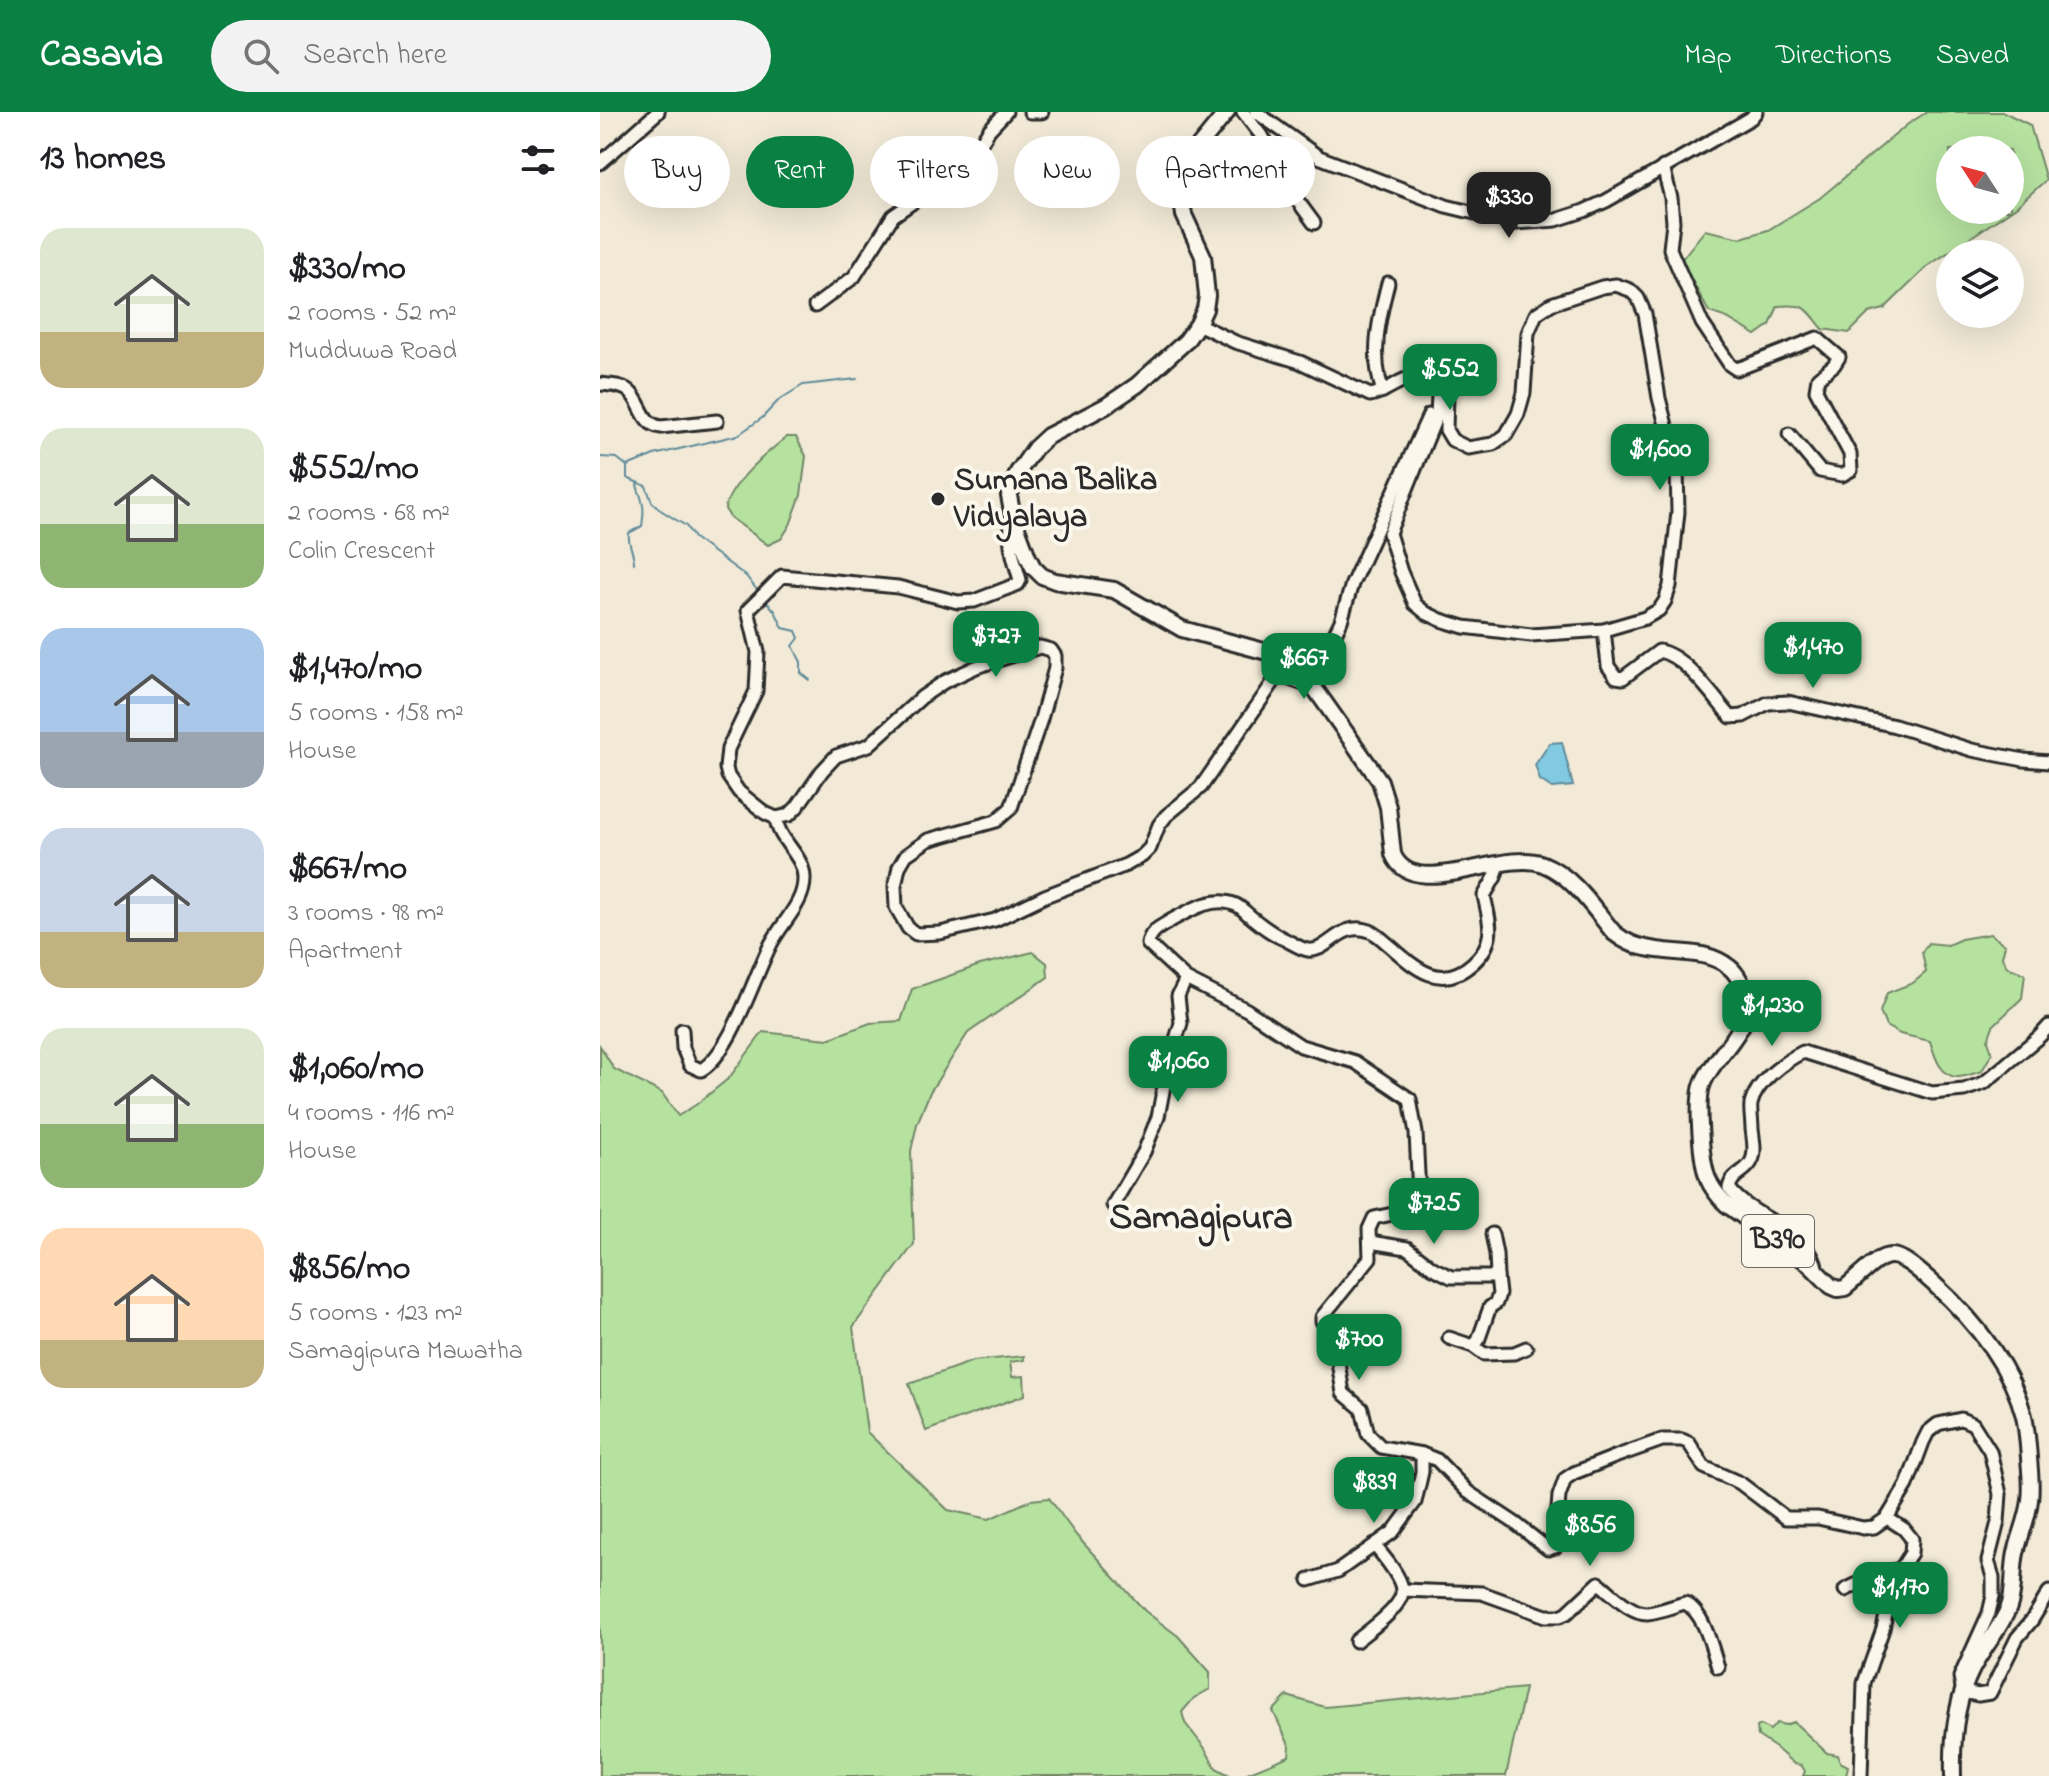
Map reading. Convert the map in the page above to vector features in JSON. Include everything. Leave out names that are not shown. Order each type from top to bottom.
[{"type":"main road","name":"B390","points":[[1227,112],[1186,162],[1179,180],[1184,215],[1203,256],[1207,296],[1205,309],[1186,341],[1137,385],[1106,406],[1048,436],[1018,472],[1009,496],[1013,517],[1033,567],[1042,576],[1055,581],[1114,590],[1182,629],[1267,652],[1298,670],[1307,678],[1380,781],[1388,807],[1393,854],[1408,872],[1427,876],[1516,860],[1544,865],[1565,877],[1621,938],[1648,949],[1704,955],[1729,967],[1737,975],[1746,992],[1745,1017],[1740,1030],[1706,1075],[1699,1098],[1704,1166],[1715,1193],[1838,1289],[1845,1288],[1880,1257],[1899,1257],[1908,1261],[1951,1299],[1986,1340],[2006,1369],[2023,1413],[2031,1493],[2015,1557],[2012,1596],[2004,1616],[1973,1667],[1963,1692],[1957,1714],[1953,1776]]},
{"type":"street","points":[[600,163],[658,112]]},
{"type":"street","points":[[815,306],[854,277],[893,216],[913,202],[931,183],[968,164],[989,130],[1006,112]]},
{"type":"street","points":[[1030,112],[1042,112]]},
{"type":"street","points":[[1243,112],[1274,152],[1286,185],[1314,223]]},
{"type":"street","points":[[1256,112],[1319,157],[1446,206],[1516,223],[1556,220],[1606,201],[1751,118],[1756,112]]},
{"type":"street","points":[[1663,167],[1671,198],[1673,222],[1670,249],[1674,262],[1702,323],[1730,365],[1736,369],[1743,367],[1817,338],[1839,357],[1818,378],[1816,390],[1850,454],[1851,470],[1842,475],[1820,471],[1789,434]]},
{"type":"street","points":[[1383,391],[1377,375],[1376,346],[1388,283]]},
{"type":"street","points":[[1198,324],[1235,342],[1300,362],[1370,395],[1409,377],[1429,379],[1440,381],[1447,394],[1446,430],[1452,440],[1468,448],[1493,444],[1506,435],[1518,414],[1524,393],[1528,333],[1536,314],[1551,304],[1602,287],[1616,285],[1630,290],[1638,298],[1645,314],[1659,398],[1677,468],[1678,512],[1670,586],[1659,610],[1645,618],[1604,630],[1531,635],[1464,627],[1426,613],[1415,604],[1389,533],[1437,415],[1438,396],[1429,379]]},
{"type":"street","points":[[600,384],[622,387],[631,393],[652,426],[717,421]]},
{"type":"street","points":[[1013,517],[1010,548],[1020,580],[1018,584],[974,601],[958,602],[898,587],[782,576],[748,610],[758,652],[756,691],[728,749],[726,768],[739,792],[776,818],[789,815],[797,807],[836,756],[869,745],[922,697],[944,682],[976,667],[1040,647],[1051,650],[1055,656],[1055,668],[1041,719],[1011,808],[996,821],[928,840],[906,855],[899,867],[895,886],[896,907],[901,919],[916,934],[940,933],[995,920],[1045,896],[1126,865],[1150,848],[1159,825],[1201,787],[1277,677],[1301,683],[1325,654],[1341,621],[1352,584],[1438,396]]},
{"type":"street","points":[[1604,630],[1608,666],[1616,677],[1623,678],[1659,651],[1669,653],[1691,672],[1731,717],[1743,716],[1768,703],[1788,702],[1895,726],[1972,750],[2049,762]]},
{"type":"street","points":[[682,1030],[683,1048],[690,1065],[701,1070],[708,1066],[719,1054],[750,995],[769,947],[801,898],[805,877],[777,828],[776,818]]},
{"type":"street","points":[[1499,864],[1484,896],[1491,928],[1490,938],[1482,955],[1464,971],[1449,977],[1433,976],[1407,961],[1367,930],[1340,933],[1319,948],[1308,950],[1271,933],[1235,904],[1216,902],[1191,910],[1149,936],[1150,949],[1164,957],[1186,979],[1247,1010],[1301,1046],[1355,1062],[1410,1099],[1416,1133],[1419,1195],[1406,1211],[1374,1218],[1369,1229],[1370,1258],[1322,1317],[1335,1343],[1343,1393],[1362,1409],[1368,1434],[1381,1447],[1422,1454],[1437,1460],[1468,1492],[1548,1549],[1555,1547],[1559,1496],[1565,1479],[1662,1440],[1689,1443],[1704,1467],[1740,1483],[1786,1518],[1818,1518],[1863,1528],[1874,1527],[1887,1518],[1907,1485],[1928,1432],[1938,1424],[1961,1419],[1973,1424],[1990,1451],[2000,1494],[1998,1522],[1988,1561],[1993,1577],[1993,1596],[1989,1613],[1960,1677],[1963,1692],[1978,1695],[1990,1693],[2017,1638],[2049,1592]]},
{"type":"street","points":[[1113,1205],[1144,1152],[1158,1117],[1168,1065],[1181,1023],[1178,996],[1186,979]]},
{"type":"street","points":[[1817,1274],[1816,1264],[1804,1242],[1738,1200],[1729,1188],[1730,1182],[1748,1168],[1754,1158],[1751,1105],[1756,1092],[1784,1062],[1803,1052],[1932,1093],[1964,1090],[1984,1083],[2049,1026]]},
{"type":"street","points":[[1473,1346],[1499,1294],[1492,1234]]},
{"type":"street","points":[[1370,1242],[1407,1248],[1451,1277],[1497,1277]]},
{"type":"street","points":[[1449,1338],[1473,1346],[1484,1354],[1514,1353],[1526,1348]]},
{"type":"street","points":[[1309,1580],[1338,1571],[1393,1532],[1415,1502],[1422,1472],[1422,1454]]},
{"type":"street","points":[[1861,1776],[1864,1683],[1883,1629],[1893,1581],[1911,1553],[1912,1539],[1904,1529],[1887,1518]]},
{"type":"street","points":[[1356,1641],[1392,1610],[1402,1590],[1390,1564],[1375,1546]]},
{"type":"street","points":[[1845,1590],[1874,1576],[1900,1569]]},
{"type":"street","points":[[1402,1590],[1482,1593],[1546,1616],[1567,1613],[1599,1583],[1621,1603],[1646,1613],[1685,1603],[1692,1606],[1709,1636],[1718,1667]]},
{"type":"green space","points":[[1927,112],[2004,112],[2030,125],[2046,180],[2024,200],[2024,136],[1936,136],[1936,224],[1991,224],[1967,240],[1936,240],[1936,261],[1884,309],[1869,313],[1849,333],[1823,329],[1805,308],[1778,306],[1770,325],[1756,335],[1727,318],[1709,312],[1681,260],[1705,230],[1741,238],[1768,230],[1820,198],[1908,124]]},
{"type":"green space","points":[[787,437],[796,437],[806,456],[801,495],[790,525],[781,539],[768,545],[730,517],[725,509],[741,480]]},
{"type":"green space","points":[[1990,934],[2005,945],[2002,957],[2007,967],[2025,974],[2022,998],[1993,1026],[1988,1040],[1992,1053],[1982,1071],[1956,1077],[1941,1068],[1930,1041],[1900,1034],[1886,1026],[1880,1012],[1887,993],[1913,983],[1926,972],[1922,952],[1928,943],[1948,945],[1961,939]]},
{"type":"green space","points":[[1033,952],[1047,963],[1048,977],[968,1033],[930,1092],[917,1124],[911,1151],[914,1244],[853,1327],[867,1432],[948,1510],[989,1519],[1031,1500],[1049,1498],[1076,1535],[1145,1611],[1178,1636],[1210,1672],[1210,1689],[1194,1698],[1182,1712],[1185,1723],[1216,1768],[1231,1776],[600,1776],[600,1046],[614,1069],[662,1093],[678,1116],[729,1078],[763,1032],[828,1039],[870,1023],[901,1021],[912,989],[980,965]]},
{"type":"green space","points":[[1024,1356],[1024,1360],[1010,1362],[1012,1377],[1024,1376],[1025,1395],[926,1431],[909,1384],[973,1361]]},
{"type":"green space","points":[[1525,1688],[1506,1776],[1240,1776],[1289,1756],[1290,1747],[1273,1711],[1287,1696],[1325,1707]]},
{"type":"green space","points":[[1794,1722],[1827,1753],[1838,1755],[1840,1762],[1848,1766],[1846,1776],[1803,1776],[1805,1771],[1801,1765],[1794,1764],[1758,1736],[1757,1727],[1761,1725],[1770,1730],[1777,1723],[1785,1725]]},
{"type":"water","points":[[1562,742],[1573,786],[1552,788],[1540,780],[1535,765],[1550,743]]},
{"type":"waterway","points":[[627,466],[654,455],[738,435],[762,418],[779,400],[803,385],[857,379]]},
{"type":"waterway","points":[[600,457],[617,458],[627,466],[627,478],[646,486],[652,502],[746,576],[757,590]]},
{"type":"waterway","points":[[634,563],[629,533],[642,526],[644,514],[637,484]]},
{"type":"waterway","points":[[765,600],[775,611],[783,628],[796,631],[799,638],[793,646],[801,662],[801,673],[810,680]]},
{"type":"place","name":"Sumana Balika Vidyalaya","points":[[938,499]]},
{"type":"district","name":"Samagipura","points":[[1201,1219]]}]
